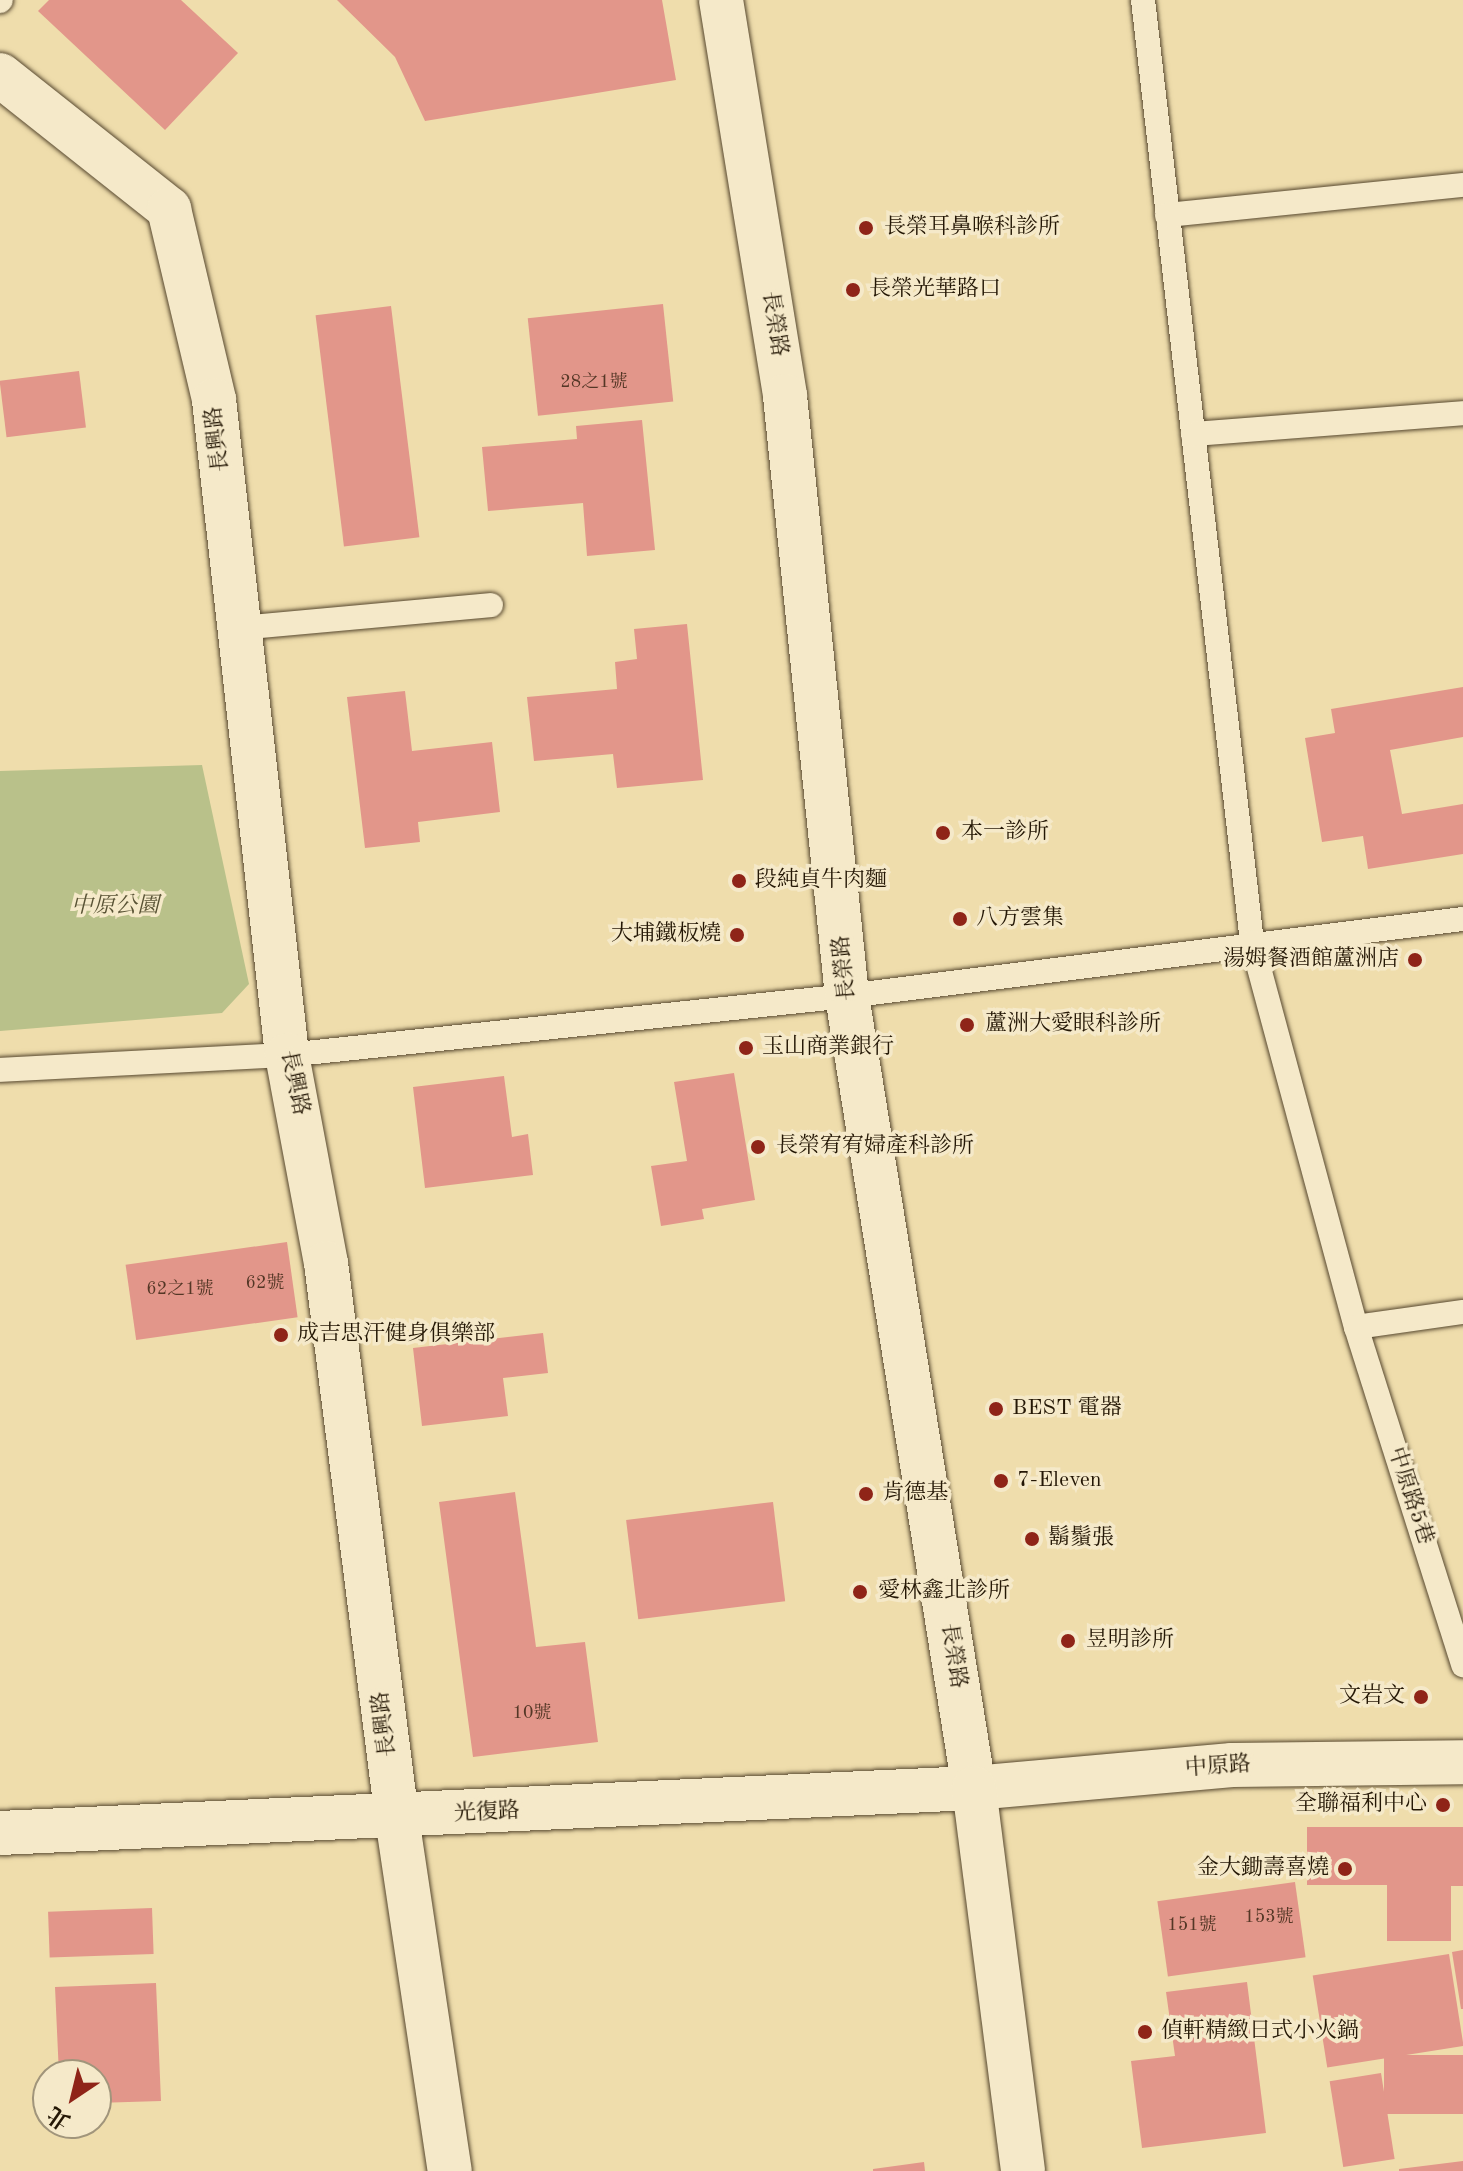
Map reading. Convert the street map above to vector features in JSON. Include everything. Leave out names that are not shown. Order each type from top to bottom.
[{"type":"street","name":"長榮路","points":[[721,0],[785,396],[847,996],[974,1788],[1023,2171]]},
{"type":"street","name":"長興路","points":[[0,75],[169,209],[214,400],[287,1055],[326,1263],[397,1818],[450,2171]]},
{"type":"street","name":"中原路","points":[[974,1788],[1232,1765],[1463,1762]]},
{"type":"street","name":"光復路","points":[[0,1833],[397,1818],[974,1788]]},
{"type":"lane","name":"中原路5巷","points":[[1143,0],[1252,942],[1356,1327],[1463,1665]]},
{"type":"lane","points":[[1167,215],[1463,185]]},
{"type":"lane","points":[[1193,434],[1463,413]]},
{"type":"lane","points":[[239,628],[491,605]]},
{"type":"lane","points":[[0,1070],[287,1055],[847,996],[1252,942],[1463,919]]},
{"type":"lane","points":[[1356,1327],[1463,1312]]},
{"type":"green space","name":"中原公園","points":[[202,765],[249,984],[222,1013],[0,1031],[0,771]]},
{"type":"building","points":[[49,0],[181,0],[238,53],[165,130],[38,11]]},
{"type":"building","points":[[337,0],[662,0],[676,80],[425,121],[395,57]]},
{"type":"building","points":[[663,304],[673,401],[538,416],[528,318]]},
{"type":"building","points":[[391,306],[419,537],[344,547],[316,315]]},
{"type":"building","points":[[79,371],[86,428],[7,437],[0,381]]},
{"type":"building","points":[[642,420],[655,550],[587,556],[583,503],[488,511],[482,447],[577,439],[576,426]]},
{"type":"building","points":[[687,624],[703,780],[617,788],[613,754],[534,761],[527,697],[617,689],[615,662],[637,659],[634,629]]},
{"type":"building","points":[[1463,687],[1463,737],[1390,750],[1402,814],[1463,804],[1463,854],[1368,869],[1363,836],[1322,842],[1305,738],[1335,733],[1331,709]]},
{"type":"building","points":[[405,691],[412,751],[492,742],[500,812],[418,822],[420,842],[365,848],[347,697]]},
{"type":"building","points":[[734,1073],[755,1200],[702,1209],[704,1219],[661,1226],[651,1166],[687,1161],[674,1082]]},
{"type":"building","points":[[504,1076],[512,1137],[528,1134],[533,1175],[425,1188],[413,1087]]},
{"type":"building","points":[[287,1242],[298,1317],[136,1340],[126,1265]]},
{"type":"building","points":[[543,1333],[548,1373],[503,1378],[508,1416],[422,1426],[413,1348]]},
{"type":"building","points":[[515,1492],[536,1647],[585,1642],[598,1742],[473,1757],[439,1502]]},
{"type":"building","points":[[773,1502],[785,1601],[638,1619],[626,1520]]},
{"type":"building","points":[[1307,1827],[1463,1827],[1463,1886],[1451,1886],[1451,1941],[1387,1941],[1387,1885],[1307,1885]]},
{"type":"building","points":[[1295,1882],[1306,1957],[1168,1977],[1157,1901]]},
{"type":"building","points":[[152,1908],[154,1954],[50,1958],[48,1912]]},
{"type":"building","points":[[1463,1950],[1463,2009],[1461,2009],[1452,1952]]},
{"type":"building","points":[[1449,1954],[1463,2046],[1327,2067],[1313,1976]]},
{"type":"building","points":[[1247,1982],[1266,2133],[1142,2148],[1131,2061],[1175,2056],[1166,1992]]},
{"type":"building","points":[[156,1983],[161,2101],[112,2103],[112,2059],[58,2059],[55,1987]]},
{"type":"building","points":[[1384,2055],[1463,2055],[1463,2114],[1384,2114]]},
{"type":"building","points":[[1381,2073],[1395,2159],[1343,2167],[1330,2081]]},
{"type":"building","points":[[1463,2161],[1463,2171],[1399,2171],[1399,2169]]},
{"type":"building","points":[[924,2162],[925,2171],[873,2171],[873,2169]]},
{"type":"place","name":"長榮耳鼻喉科診所","points":[[866,228]]},
{"type":"place","name":"長榮光華路口","points":[[853,290]]},
{"type":"place","name":"本一診所","points":[[943,833]]},
{"type":"place","name":"段純貞牛肉麵","points":[[739,881]]},
{"type":"place","name":"八方雲集","points":[[960,919]]},
{"type":"place","name":"大埔鐵板燒","points":[[737,935]]},
{"type":"place","name":"湯姆餐酒館蘆洲店","points":[[1415,960]]},
{"type":"place","name":"蘆洲大愛眼科診所","points":[[967,1025]]},
{"type":"place","name":"玉山商業銀行","points":[[746,1048]]},
{"type":"place","name":"長榮宥宥婦產科診所","points":[[758,1147]]},
{"type":"place","name":"成吉思汗健身俱樂部","points":[[281,1335]]},
{"type":"place","name":"BEST 電器","points":[[996,1409]]},
{"type":"place","name":"7-Eleven","points":[[1001,1481]]},
{"type":"place","name":"肯德基","points":[[866,1494]]},
{"type":"place","name":"鬍鬚張","points":[[1032,1539]]},
{"type":"place","name":"愛林鑫北診所","points":[[860,1592]]},
{"type":"place","name":"昱明診所","points":[[1068,1641]]},
{"type":"place","name":"文岩文","points":[[1421,1697]]},
{"type":"place","name":"全聯福利中心","points":[[1443,1805]]},
{"type":"place","name":"金大鋤壽喜燒","points":[[1345,1869]]},
{"type":"place","name":"偵軒精緻日式小火鍋","points":[[1145,2032]]}]
